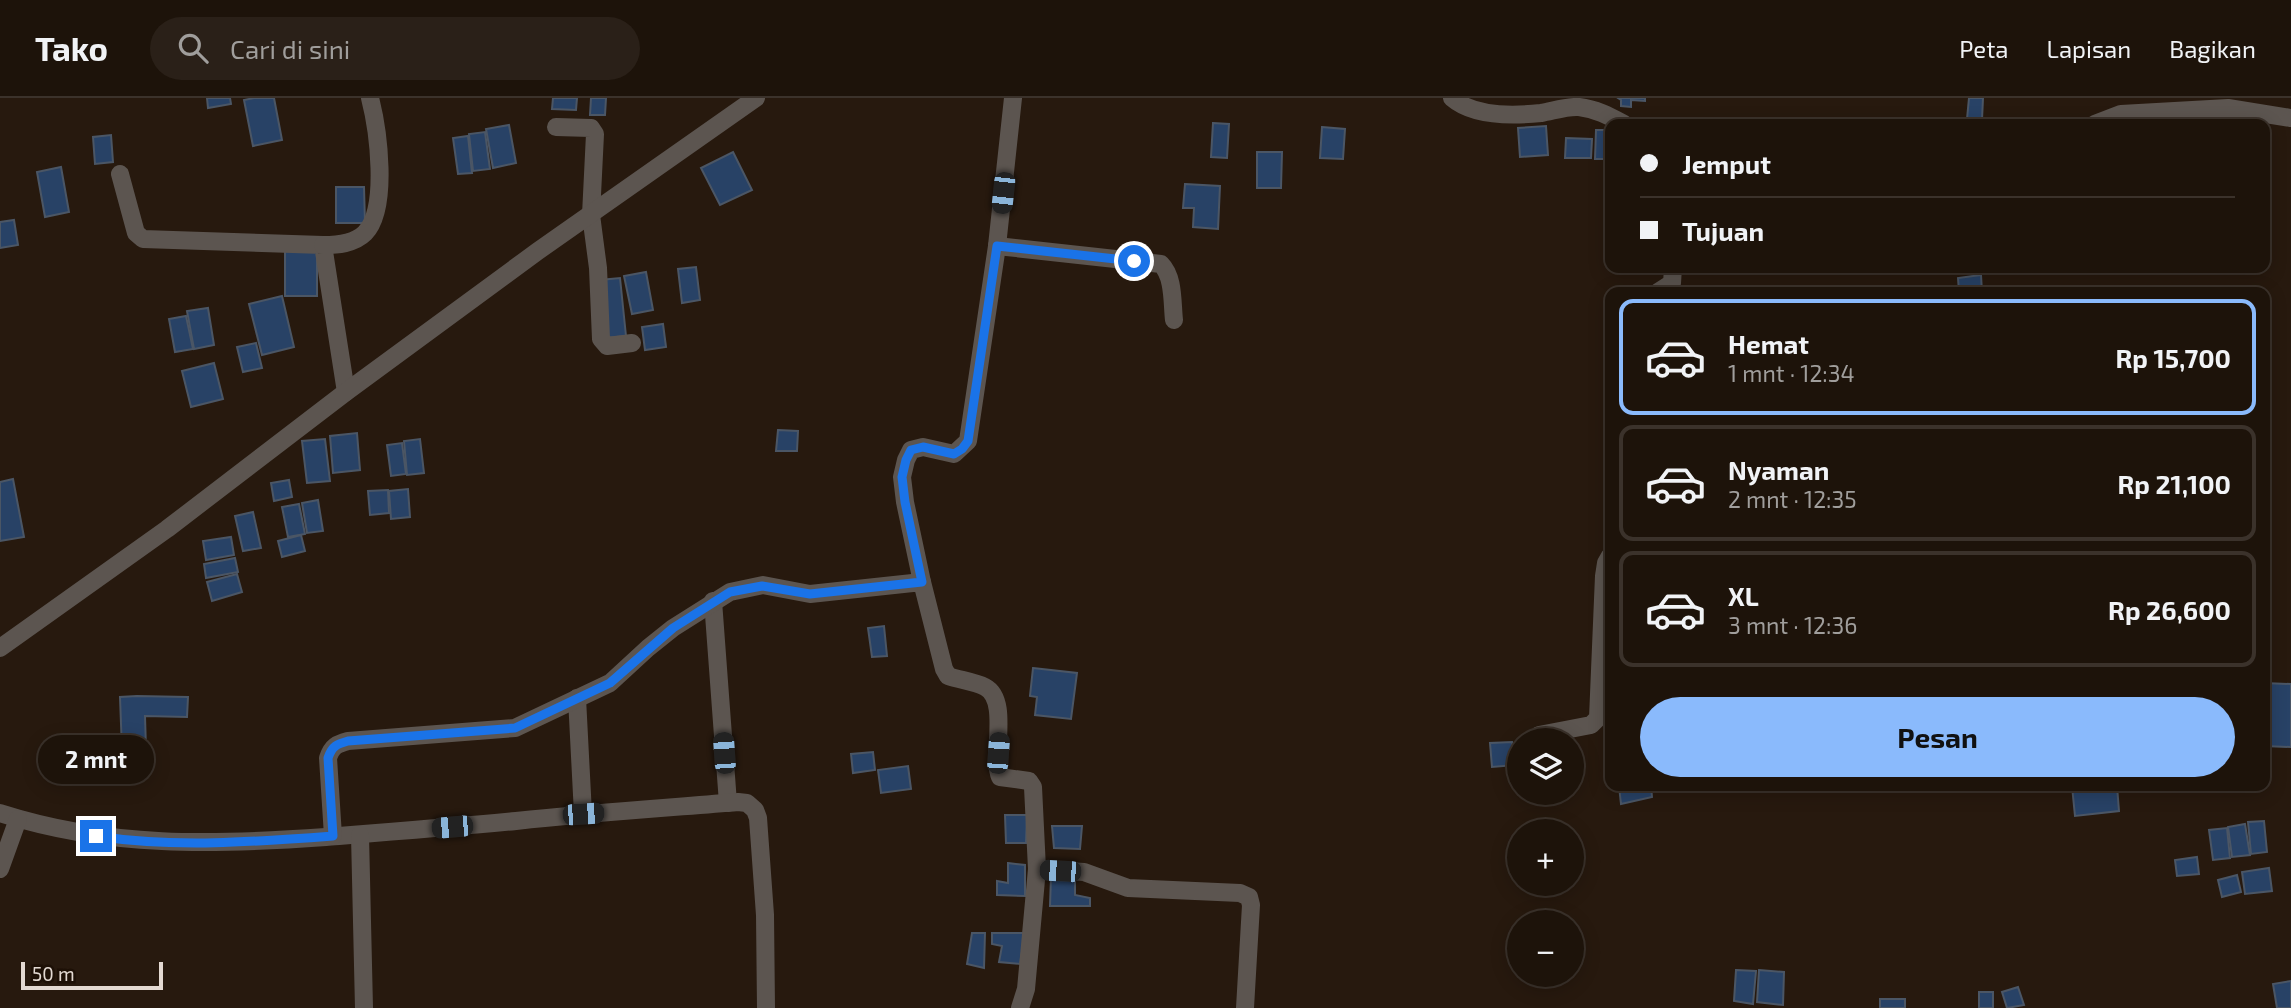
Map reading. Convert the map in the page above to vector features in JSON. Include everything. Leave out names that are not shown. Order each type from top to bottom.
[{"type":"street","points":[[120,174],[136,233],[143,239],[338,245],[360,237],[367,231],[375,216],[379,183],[378,144],[370,98]]},
{"type":"street","points":[[0,648],[167,529],[346,391],[756,98]]},
{"type":"street","points":[[1013,98],[997,246],[968,441],[954,454],[923,447],[911,450],[902,477],[922,582],[944,669],[948,676],[988,688],[996,701],[999,736],[997,770],[1000,777],[1032,783],[1037,869],[1026,989],[1020,1008]]},
{"type":"street","points":[[1452,98],[1462,107],[1503,115],[1576,107],[1602,112],[1615,119]]},
{"type":"street","points":[[2108,119],[2121,114],[2228,108],[2291,118]]},
{"type":"street","points":[[556,127],[591,128],[595,135],[591,215],[598,268],[601,339],[607,346],[632,343]]},
{"type":"street","points":[[323,245],[346,391]]},
{"type":"street","points":[[997,246],[1161,264],[1169,278],[1174,320]]},
{"type":"street","points":[[1575,728],[1591,725],[1598,718],[1605,570]]},
{"type":"street","points":[[333,836],[328,758],[331,749],[337,744],[507,730],[610,683],[648,648],[713,601],[730,592],[762,586],[810,594],[922,582]]},
{"type":"street","points":[[713,601],[727,803]]},
{"type":"street","points":[[577,698],[583,814]]},
{"type":"street","points":[[0,813],[85,834],[165,842],[214,843],[360,835],[583,814],[747,803],[758,818],[765,915],[766,1008]]},
{"type":"street","points":[[0,869],[18,819]]},
{"type":"street","points":[[360,835],[364,1008]]},
{"type":"street","points":[[1037,869],[1084,872],[1128,888],[1240,893],[1250,897],[1245,1008]]},
{"type":"building","points":[[207,98],[230,98],[231,104],[208,108]]},
{"type":"building","points":[[274,98],[282,140],[253,146],[244,100]]},
{"type":"building","points":[[553,98],[577,98],[576,110],[552,109]]},
{"type":"building","points":[[591,98],[606,98],[605,115],[590,115]]},
{"type":"building","points":[[1618,98],[1645,98],[1645,101],[1631,100],[1631,107],[1621,106],[1621,100]]},
{"type":"building","points":[[1969,98],[1983,98],[1982,119],[1967,119]]},
{"type":"building","points":[[1213,123],[1229,124],[1227,158],[1211,157]]},
{"type":"building","points":[[509,125],[516,163],[493,168],[486,129]]},
{"type":"building","points":[[1546,126],[1548,155],[1520,157],[1518,128]]},
{"type":"building","points":[[1322,127],[1345,129],[1343,159],[1320,158]]},
{"type":"building","points":[[1596,130],[1605,130],[1605,159],[1595,159]]},
{"type":"building","points":[[485,132],[490,169],[473,171],[469,134]]},
{"type":"building","points":[[111,135],[113,162],[95,164],[93,137]]},
{"type":"building","points":[[468,136],[472,173],[458,174],[453,138]]},
{"type":"building","points":[[1566,138],[1592,139],[1591,158],[1565,158]]},
{"type":"building","points":[[733,152],[752,190],[720,205],[701,168]]},
{"type":"building","points":[[1257,152],[1282,152],[1281,188],[1257,188]]},
{"type":"building","points":[[61,167],[69,212],[45,217],[37,172]]},
{"type":"building","points":[[1185,184],[1220,186],[1218,229],[1193,227],[1194,208],[1183,208]]},
{"type":"building","points":[[336,187],[364,187],[365,223],[336,223]]},
{"type":"building","points":[[14,220],[18,245],[0,248],[0,222]]},
{"type":"building","points":[[285,249],[317,249],[317,296],[285,296]]},
{"type":"building","points":[[696,267],[700,300],[682,303],[678,269]]},
{"type":"building","points":[[646,272],[653,310],[632,314],[624,276]]},
{"type":"building","points":[[1981,275],[1982,287],[1959,287],[1958,278]]},
{"type":"building","points":[[620,278],[626,336],[606,338],[600,280]]},
{"type":"building","points":[[282,296],[294,347],[262,355],[249,304]]},
{"type":"building","points":[[208,308],[214,345],[194,349],[187,311]]},
{"type":"building","points":[[186,316],[193,349],[175,352],[169,319]]},
{"type":"building","points":[[663,324],[666,347],[645,350],[642,327]]},
{"type":"building","points":[[256,343],[262,368],[243,372],[237,347]]},
{"type":"building","points":[[214,363],[223,399],[191,407],[182,371]]},
{"type":"building","points":[[778,430],[798,431],[797,451],[776,451]]},
{"type":"building","points":[[357,433],[360,470],[333,473],[330,436]]},
{"type":"building","points":[[325,439],[330,481],[307,483],[302,441]]},
{"type":"building","points":[[420,439],[424,473],[407,475],[404,441]]},
{"type":"building","points":[[402,443],[406,474],[391,476],[387,445]]},
{"type":"building","points":[[13,479],[24,537],[0,541],[0,482]]},
{"type":"building","points":[[289,480],[292,497],[274,501],[271,483]]},
{"type":"building","points":[[408,489],[410,517],[391,519],[389,491]]},
{"type":"building","points":[[388,490],[389,513],[370,515],[368,491]]},
{"type":"building","points":[[318,500],[323,531],[307,533],[302,503]]},
{"type":"building","points":[[299,504],[305,534],[288,537],[282,507]]},
{"type":"building","points":[[253,512],[261,548],[243,551],[235,516]]},
{"type":"building","points":[[301,535],[305,551],[282,557],[278,541]]},
{"type":"building","points":[[231,537],[234,555],[206,560],[203,541]]},
{"type":"building","points":[[235,558],[238,572],[206,578],[204,564]]},
{"type":"building","points":[[237,574],[242,592],[212,601],[207,582]]},
{"type":"building","points":[[884,626],[887,656],[872,657],[868,628]]},
{"type":"building","points":[[1033,668],[1077,673],[1071,719],[1035,715],[1037,697],[1030,696]]},
{"type":"building","points":[[2270,683],[2291,684],[2291,747],[2270,746]]},
{"type":"building","points":[[120,697],[188,697],[187,717],[145,716],[146,749],[122,751]]},
{"type":"building","points":[[1507,742],[1507,766],[1492,767],[1490,743]]},
{"type":"building","points":[[873,752],[875,770],[853,773],[851,754]]},
{"type":"building","points":[[908,766],[911,789],[881,793],[878,770]]},
{"type":"building","points":[[1620,791],[1651,791],[1652,797],[1621,804]]},
{"type":"building","points":[[2072,791],[2117,791],[2119,811],[2075,816]]},
{"type":"building","points":[[1005,815],[1027,815],[1026,843],[1006,843]]},
{"type":"building","points":[[2264,821],[2267,852],[2251,854],[2248,822]]},
{"type":"building","points":[[2245,824],[2250,855],[2232,857],[2228,827]]},
{"type":"building","points":[[1052,826],[1082,826],[1080,849],[1054,848]]},
{"type":"building","points":[[2227,828],[2230,858],[2213,860],[2209,830]]},
{"type":"building","points":[[2197,857],[2199,874],[2177,876],[2175,860]]},
{"type":"building","points":[[1008,863],[1025,865],[1025,896],[997,895],[997,881],[1008,883]]},
{"type":"building","points":[[2269,868],[2272,891],[2245,894],[2242,872]]},
{"type":"building","points":[[1075,875],[1075,895],[1090,898],[1090,906],[1050,906],[1051,876]]},
{"type":"building","points":[[2237,875],[2241,892],[2222,897],[2218,880]]},
{"type":"building","points":[[972,933],[985,933],[984,968],[967,964]]},
{"type":"building","points":[[992,933],[1025,933],[1020,964],[999,962],[1002,946],[992,944]]},
{"type":"building","points":[[1736,970],[1756,971],[1753,1004],[1734,1001]]},
{"type":"building","points":[[1759,970],[1784,972],[1783,1005],[1757,1002]]},
{"type":"building","points":[[2291,981],[2291,1008],[2277,1008],[2273,984]]},
{"type":"building","points":[[2018,987],[2024,1005],[2007,1008],[2002,992]]},
{"type":"building","points":[[1979,992],[1993,992],[1993,1008],[1979,1008]]},
{"type":"building","points":[[1880,999],[1905,999],[1905,1008],[1880,1008]]},
{"type":"route","points":[[96,836],[214,843],[333,836],[328,758],[331,749],[337,744],[515,728],[610,683],[673,628],[730,592],[762,586],[810,594],[922,582],[902,477],[911,450],[923,447],[954,454],[968,441],[997,246],[1134,261]]}]
